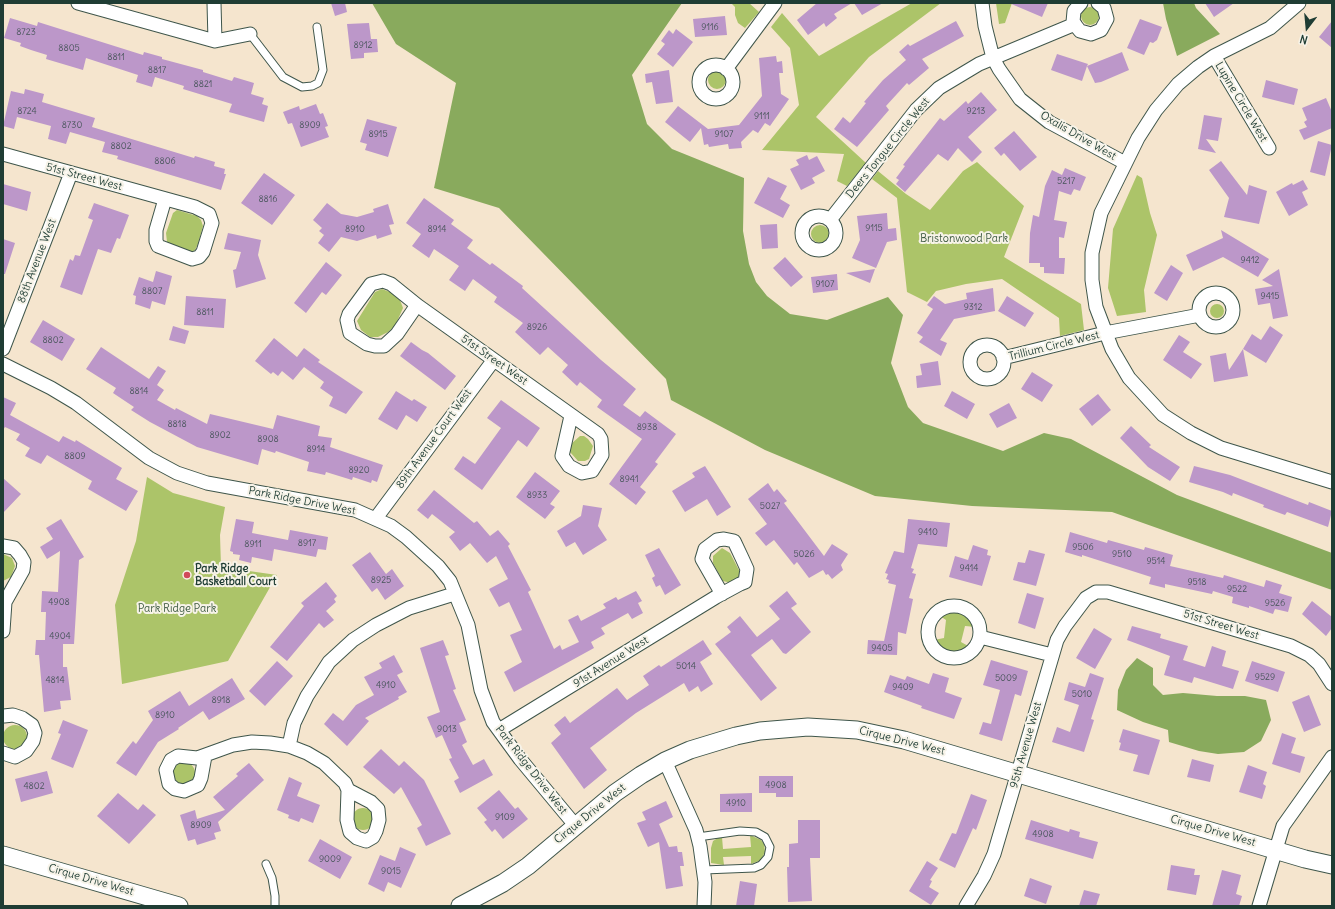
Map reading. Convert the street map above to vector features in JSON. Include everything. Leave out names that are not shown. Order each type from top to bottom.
[{"type":"street","points":[[78,3],[215,42],[250,34]]},
{"type":"street","points":[[214,3],[215,42]]},
{"type":"street","points":[[726,69],[776,3]]},
{"type":"street","name":"Oxalis Drive West","points":[[982,3],[985,26],[994,58],[1012,89],[1029,107],[1048,122],[1125,163]]},
{"type":"street","points":[[1081,3],[1074,11],[1074,24],[1080,31],[1085,33],[1096,33],[1101,30],[1107,20],[1104,8],[1098,3]]},
{"type":"street","points":[[1299,3],[1270,28],[1214,56],[1198,67],[1167,96],[1146,124],[1101,213],[1092,253],[1093,294],[1105,333],[1120,364],[1129,378],[1151,404],[1177,425],[1191,434],[1221,448],[1332,482]]},
{"type":"street","name":"Deers Tongue Circle West","points":[[830,220],[906,122],[927,98],[965,71],[1074,24]]},
{"type":"street","name":"Lupine Circle West","points":[[1214,56],[1269,148]]},
{"type":"street","name":"51st Street West","points":[[3,154],[195,207],[209,214],[212,223],[203,252],[199,257],[192,259],[158,246],[156,241],[156,230],[165,199]]},
{"type":"street","name":"88th Avenue West","points":[[3,349],[71,173]]},
{"type":"street","name":"51st Street West","points":[[416,306],[397,334],[384,346],[367,344],[350,333],[347,320],[349,314],[371,284],[377,281],[392,284],[416,306],[492,360],[551,399],[571,416]]},
{"type":"street","name":"Trillium Circle West","points":[[1004,358],[1105,333],[1200,315]]},
{"type":"street","name":"89th Avenue Court West","points":[[376,518],[492,360]]},
{"type":"street","name":"Park Ridge Drive West","points":[[3,364],[51,388],[76,403],[149,458],[177,473],[207,483],[345,507],[376,518],[406,537],[433,561],[450,581],[454,594],[461,605],[468,625],[481,690],[488,710],[499,730],[520,759],[575,825]]},
{"type":"street","points":[[3,546],[14,548],[24,562],[23,570],[4,602],[3,631]]},
{"type":"street","name":"51st Street West","points":[[1096,592],[1104,591],[1114,593],[1291,646],[1309,656],[1319,664],[1332,684]]},
{"type":"street","name":"95th Avenue West","points":[[966,906],[984,876],[994,854],[1019,774],[1052,655],[1065,626],[1086,598],[1096,592]]},
{"type":"street","points":[[289,746],[294,723],[306,696],[329,662],[353,640],[376,625],[409,608],[454,594]]},
{"type":"street","name":"91st Avenue West","points":[[499,730],[722,594]]},
{"type":"street","points":[[980,637],[1052,655]]},
{"type":"street","points":[[3,714],[13,714],[22,718],[32,725],[35,733],[33,741],[26,751],[15,757],[3,753]]},
{"type":"street","name":"Cirque Drive West","points":[[470,904],[528,866],[575,825],[640,775],[665,761],[690,750],[736,736],[784,728],[833,727],[892,737],[1305,859],[1332,865]]},
{"type":"street","points":[[205,756],[233,745],[252,742],[289,746],[307,753],[324,763],[345,783],[348,790]]},
{"type":"street","points":[[1259,906],[1283,826],[1332,757]]},
{"type":"street","points":[[665,761],[698,837],[704,870],[704,906]]},
{"type":"street","name":"Cirque Drive West","points":[[3,855],[179,906]]},
{"type":"lane","points":[[250,34],[283,77],[302,87],[312,86],[318,83],[323,70],[317,27]]},
{"type":"lane","points":[[698,837],[740,831],[756,832],[765,837],[770,847],[768,857],[762,865],[754,868],[704,870]]},
{"type":"lane","points":[[266,864],[272,878],[276,896],[275,906]]},
{"type":"green space","points":[[372,3],[682,3],[632,75],[647,124],[672,149],[744,178],[743,231],[749,264],[756,282],[767,296],[790,314],[827,320],[888,297],[903,315],[891,363],[908,407],[923,423],[1003,451],[1044,433],[1071,439],[1177,495],[1332,553],[1332,590],[1112,512],[972,506],[875,496],[765,450],[671,400],[666,379],[499,208],[434,188],[456,83],[396,44]]},
{"type":"green space","points":[[731,3],[749,3],[759,12],[745,28],[738,23],[735,15],[735,7]]},
{"type":"green space","points":[[912,3],[941,3],[869,57],[816,117],[866,163],[847,186],[837,181],[844,154],[762,150],[799,105],[790,48],[771,27],[782,13],[819,56]]},
{"type":"green space","points":[[996,3],[1012,3],[1005,23],[999,24]]},
{"type":"green space","points":[[1163,3],[1194,3],[1196,8],[1220,34],[1177,56]]},
{"type":"green space","points":[[1090,7],[1096,10],[1099,16],[1096,22],[1090,25],[1084,22],[1081,16],[1084,10]]},
{"type":"green space","points":[[717,71],[723,74],[726,80],[723,86],[717,89],[711,86],[708,80],[711,74]]},
{"type":"green space","name":"Bristonwood Park","points":[[977,162],[1024,206],[1004,257],[1081,304],[1084,330],[1060,336],[1059,318],[1002,279],[966,284],[936,291],[927,302],[907,292],[897,198],[872,179],[878,171],[906,194],[930,210],[963,171]]},
{"type":"green space","points":[[1137,175],[1142,178],[1157,235],[1144,290],[1146,312],[1117,316],[1108,288],[1113,229]]},
{"type":"green space","points":[[177,210],[197,216],[201,220],[203,226],[198,244],[195,250],[190,253],[172,246],[167,242],[166,233],[173,213]]},
{"type":"green space","points":[[820,225],[826,228],[829,234],[826,240],[820,243],[814,240],[811,234],[814,228]]},
{"type":"green space","points":[[382,289],[395,294],[400,300],[403,308],[395,326],[388,332],[378,337],[370,337],[361,330],[357,321],[375,292]]},
{"type":"green space","points":[[1217,304],[1222,306],[1224,311],[1222,316],[1217,318],[1212,316],[1210,311],[1212,306]]},
{"type":"green space","points":[[580,436],[584,436],[588,439],[593,446],[589,459],[585,461],[578,461],[570,452],[571,444]]},
{"type":"green space","name":"Park Ridge Park","points":[[147,477],[173,493],[225,507],[220,535],[221,567],[277,575],[228,661],[122,684],[115,605],[136,541]]},
{"type":"green space","points":[[722,548],[730,553],[740,572],[738,579],[731,583],[723,581],[713,563],[713,556]]},
{"type":"green space","points":[[3,554],[12,558],[15,566],[11,577],[3,581]]},
{"type":"green space","points":[[955,610],[968,615],[976,627],[965,626],[961,642],[970,647],[964,651],[950,653],[938,646],[934,640],[944,638],[946,620],[940,616]]},
{"type":"green space","points":[[1137,658],[1153,668],[1153,685],[1163,695],[1183,693],[1217,696],[1245,696],[1266,700],[1271,720],[1261,741],[1244,752],[1218,754],[1199,751],[1169,742],[1168,730],[1143,722],[1117,710],[1118,690],[1126,670]]},
{"type":"green space","points":[[15,725],[24,728],[27,737],[24,746],[15,749],[6,746],[3,737],[6,728]]},
{"type":"green space","points":[[184,762],[192,765],[195,773],[192,781],[184,784],[176,781],[173,773],[176,765]]},
{"type":"green space","points":[[363,808],[371,811],[374,819],[371,827],[363,830],[355,827],[352,819],[355,811]]},
{"type":"green space","points":[[750,835],[761,840],[764,844],[765,852],[761,860],[751,864],[751,856],[723,857],[724,865],[711,863],[711,848],[713,841],[722,837],[723,849],[751,847]]},
{"type":"building","points":[[331,3],[345,3],[347,12],[335,16]]},
{"type":"building","points":[[817,3],[852,3],[834,14],[837,18],[826,27],[824,23],[808,35],[797,20]]},
{"type":"building","points":[[854,3],[883,3],[862,15]]},
{"type":"building","points":[[1009,3],[1048,3],[1042,17]]},
{"type":"building","points":[[1205,3],[1234,3],[1214,17]]},
{"type":"building","points":[[725,16],[727,35],[695,37],[693,19]]},
{"type":"building","points":[[10,18],[37,26],[38,22],[143,55],[144,52],[162,57],[162,59],[203,70],[203,72],[232,81],[234,77],[254,83],[251,94],[264,98],[262,104],[268,106],[264,122],[229,112],[232,104],[183,89],[184,86],[155,77],[152,87],[136,82],[138,75],[86,58],[83,70],[46,59],[47,55],[20,46],[21,43],[4,38]]},
{"type":"building","points":[[1140,19],[1162,27],[1157,40],[1153,43],[1150,42],[1144,55],[1127,48]]},
{"type":"building","points":[[956,21],[964,36],[922,59],[929,68],[909,85],[907,83],[886,106],[889,110],[857,147],[834,129],[843,117],[850,123],[866,103],[864,102],[883,80],[906,60],[899,52],[908,44],[910,46]]},
{"type":"building","points":[[1332,21],[1332,48],[1319,37]]},
{"type":"building","points":[[369,23],[371,39],[377,39],[378,52],[364,53],[364,58],[351,59],[347,24]]},
{"type":"building","points":[[676,29],[693,42],[673,67],[657,54],[665,44],[661,41],[669,30],[673,34]]},
{"type":"building","points":[[1122,52],[1129,70],[1101,82],[1095,83],[1087,66]]},
{"type":"building","points":[[1057,54],[1088,64],[1082,81],[1051,70]]},
{"type":"building","points":[[776,56],[777,62],[782,61],[783,73],[779,73],[781,94],[789,99],[770,126],[765,123],[758,133],[753,130],[741,142],[742,148],[729,149],[728,144],[709,147],[708,144],[704,145],[701,128],[690,142],[665,122],[678,106],[708,129],[739,125],[762,96],[759,58]]},
{"type":"building","points":[[669,70],[673,102],[656,104],[652,82],[646,83],[645,74]]},
{"type":"building","points":[[1266,80],[1298,89],[1294,105],[1262,97]]},
{"type":"building","points":[[25,89],[44,94],[42,102],[95,118],[92,127],[194,158],[195,156],[215,162],[214,166],[225,169],[224,174],[226,174],[221,190],[117,159],[118,156],[102,152],[105,142],[70,132],[66,144],[48,139],[51,126],[17,117],[14,129],[3,126],[11,91],[24,94]]},
{"type":"building","points":[[981,92],[997,110],[968,137],[982,152],[972,162],[958,148],[948,161],[938,154],[905,192],[896,184],[899,180],[896,178],[905,166],[903,165],[940,118],[944,121],[966,101],[968,104]]},
{"type":"building","points":[[1326,98],[1332,112],[1332,128],[1304,140],[1299,130],[1307,127],[1304,122],[1307,120],[1302,108]]},
{"type":"building","points":[[316,104],[320,114],[323,113],[328,126],[325,127],[329,137],[301,147],[292,123],[288,124],[283,112],[299,106],[300,110]]},
{"type":"building","points":[[1204,115],[1222,118],[1218,141],[1206,139],[1216,153],[1198,149]]},
{"type":"building","points":[[367,119],[397,127],[388,157],[365,150],[367,144],[360,142]]},
{"type":"building","points":[[1014,131],[1037,157],[1020,171],[1004,153],[1001,156],[994,148]]},
{"type":"building","points":[[1318,141],[1332,145],[1325,176],[1310,172]]},
{"type":"building","points":[[807,155],[809,160],[817,156],[825,171],[812,178],[815,183],[801,190],[790,169],[799,165],[796,160]]},
{"type":"building","points":[[1221,161],[1247,195],[1249,185],[1267,191],[1259,224],[1224,217],[1229,198],[1209,170]]},
{"type":"building","points":[[1065,168],[1086,177],[1080,191],[1074,189],[1071,195],[1059,191],[1054,220],[1067,222],[1064,238],[1059,237],[1059,258],[1065,258],[1064,274],[1044,273],[1044,267],[1040,267],[1040,263],[1029,263],[1030,233],[1033,215],[1039,217],[1045,186],[1052,170],[1062,175]]},
{"type":"building","points":[[264,173],[295,195],[272,225],[241,203]]},
{"type":"building","points":[[768,177],[787,186],[780,199],[790,205],[783,218],[754,203]]},
{"type":"building","points":[[1303,180],[1308,189],[1302,192],[1308,205],[1289,216],[1276,192],[1292,183],[1293,185]]},
{"type":"building","points":[[3,184],[31,192],[27,211],[3,204]]},
{"type":"building","points":[[424,198],[454,220],[451,224],[473,240],[467,248],[490,265],[492,263],[523,286],[522,288],[601,360],[636,389],[623,405],[640,417],[645,411],[676,434],[655,462],[658,464],[640,487],[646,492],[636,505],[609,484],[642,439],[597,407],[602,400],[580,382],[577,386],[562,372],[568,365],[548,347],[540,355],[515,332],[523,323],[494,302],[497,297],[473,279],[465,291],[449,280],[459,266],[434,249],[429,258],[412,246],[421,234],[406,223]]},
{"type":"building","points":[[94,203],[129,215],[120,239],[117,238],[111,253],[98,249],[82,295],[60,287],[70,259],[73,261],[75,255],[80,256],[93,220],[88,218]]},
{"type":"building","points":[[327,203],[341,214],[357,217],[374,212],[373,209],[388,204],[394,224],[389,225],[392,234],[377,239],[376,235],[357,241],[341,237],[329,252],[318,243],[324,235],[319,231],[322,228],[313,220]]},
{"type":"building","points":[[887,213],[888,229],[896,228],[897,240],[887,242],[876,268],[852,258],[860,240],[857,216]]},
{"type":"building","points":[[777,224],[778,248],[762,249],[760,225]]},
{"type":"building","points":[[1221,230],[1269,259],[1258,277],[1223,257],[1193,271],[1186,255],[1223,238]]},
{"type":"building","points":[[228,233],[261,240],[258,255],[266,279],[236,288],[233,270],[236,269],[241,252],[224,249]]},
{"type":"building","points":[[3,239],[15,243],[5,274],[3,274]]},
{"type":"building","points":[[785,257],[803,277],[791,287],[773,268]]},
{"type":"building","points":[[326,262],[342,275],[326,295],[322,292],[306,313],[294,303]]},
{"type":"building","points":[[1171,265],[1183,273],[1167,301],[1154,293]]},
{"type":"building","points":[[875,269],[870,283],[846,273]]},
{"type":"building","points":[[1279,269],[1288,316],[1273,319],[1270,303],[1258,305],[1255,289],[1273,286],[1262,280]]},
{"type":"building","points":[[156,271],[172,276],[165,305],[152,301],[150,309],[135,304],[136,296],[133,295],[139,277],[153,282]]},
{"type":"building","points":[[837,274],[838,290],[813,293],[811,277]]},
{"type":"building","points":[[993,288],[995,311],[954,319],[940,340],[947,343],[941,356],[919,342],[923,337],[917,333],[933,309],[927,305],[934,296],[945,304],[967,299],[966,293]]},
{"type":"building","points":[[186,296],[226,299],[224,328],[184,325]]},
{"type":"building","points":[[1007,296],[1034,313],[1025,327],[998,311]]},
{"type":"building","points":[[43,320],[75,339],[62,361],[30,342]]},
{"type":"building","points":[[173,326],[189,331],[185,344],[169,340]]},
{"type":"building","points":[[1270,326],[1283,335],[1266,363],[1243,349],[1252,334],[1261,340]]},
{"type":"building","points":[[1179,335],[1190,342],[1183,352],[1202,364],[1191,379],[1163,360]]},
{"type":"building","points":[[274,338],[297,357],[304,348],[320,360],[318,362],[363,392],[346,414],[329,406],[333,397],[320,388],[324,382],[304,367],[293,380],[282,371],[278,376],[273,372],[271,374],[255,361]]},
{"type":"building","points":[[411,342],[428,353],[456,376],[445,390],[400,356]]},
{"type":"building","points":[[101,347],[149,379],[158,366],[166,371],[157,385],[164,390],[157,400],[175,410],[176,408],[207,424],[210,414],[273,429],[277,415],[320,426],[318,436],[332,438],[330,447],[383,465],[377,482],[372,480],[371,483],[353,477],[352,480],[326,472],[325,475],[307,471],[309,462],[276,451],[275,453],[262,449],[258,465],[197,447],[131,410],[134,407],[113,393],[116,388],[86,369]]},
{"type":"building","points":[[1243,349],[1248,376],[1214,382],[1210,356],[1226,353],[1229,370]]},
{"type":"building","points":[[938,361],[941,385],[917,388],[916,376],[922,375],[920,364]]},
{"type":"building","points":[[1032,372],[1053,385],[1042,402],[1021,389]]},
{"type":"building","points":[[396,391],[412,401],[414,399],[427,407],[417,422],[406,415],[397,430],[378,419]]},
{"type":"building","points":[[952,391],[975,404],[967,419],[944,406]]},
{"type":"building","points":[[1098,394],[1111,410],[1092,426],[1079,409]]},
{"type":"building","points":[[3,397],[16,403],[10,415],[59,442],[63,436],[75,442],[76,440],[122,468],[116,479],[138,491],[126,511],[88,489],[92,481],[47,455],[41,464],[25,456],[30,448],[16,440],[20,434],[5,427],[3,430]]},
{"type":"building","points":[[501,400],[540,428],[527,447],[518,440],[482,490],[454,469],[463,456],[475,464],[501,428],[487,418]]},
{"type":"building","points":[[1009,403],[1017,418],[997,428],[989,414]]},
{"type":"building","points":[[1131,426],[1151,445],[1149,447],[1180,467],[1170,481],[1148,467],[1120,438]]},
{"type":"building","points":[[705,466],[731,507],[717,516],[707,499],[685,512],[672,491],[695,477],[692,473]]},
{"type":"building","points":[[1194,466],[1230,475],[1308,505],[1309,502],[1332,511],[1328,527],[1287,512],[1285,515],[1263,507],[1264,505],[1233,493],[1232,496],[1189,482]]},
{"type":"building","points":[[535,472],[560,491],[550,504],[555,507],[545,519],[516,497]]},
{"type":"building","points":[[3,478],[21,494],[3,513]]},
{"type":"building","points":[[768,483],[774,492],[777,489],[787,501],[784,503],[824,556],[832,544],[848,554],[841,565],[843,570],[832,579],[828,574],[826,575],[823,570],[809,578],[797,562],[794,565],[774,540],[766,546],[755,533],[767,524],[748,499]]},
{"type":"building","points":[[434,490],[474,523],[477,521],[490,536],[498,530],[510,544],[508,546],[531,590],[528,592],[554,649],[560,645],[562,650],[579,642],[568,620],[578,615],[581,621],[606,608],[603,604],[616,597],[618,600],[636,591],[642,601],[638,603],[643,613],[632,619],[628,613],[601,628],[605,634],[591,642],[594,648],[514,692],[504,672],[522,662],[510,635],[522,630],[509,602],[499,607],[489,589],[508,579],[496,556],[487,563],[470,543],[460,551],[449,537],[455,532],[432,514],[428,519],[417,510]]},
{"type":"building","points":[[583,505],[602,508],[598,526],[607,540],[583,555],[575,542],[566,547],[557,531],[581,516]]},
{"type":"building","points":[[61,519],[84,557],[79,560],[74,644],[63,644],[63,667],[67,667],[71,700],[60,701],[61,709],[44,712],[39,655],[35,655],[36,640],[45,640],[46,612],[41,612],[42,591],[58,592],[60,551],[47,559],[40,547],[53,539],[46,528]]},
{"type":"building","points":[[236,519],[254,522],[252,533],[288,540],[290,530],[328,537],[326,550],[318,549],[316,557],[274,549],[272,561],[252,557],[251,563],[239,560],[240,555],[233,554],[233,552],[230,551]]},
{"type":"building","points":[[908,519],[950,523],[947,547],[918,544],[911,568],[914,569],[912,573],[916,574],[909,598],[913,599],[906,634],[898,632],[897,655],[867,654],[868,640],[884,641],[896,585],[888,583],[889,580],[886,579],[888,574],[885,573],[894,551],[904,553]]},
{"type":"building","points":[[1070,532],[1107,543],[1108,540],[1144,550],[1145,547],[1173,555],[1170,566],[1223,578],[1224,575],[1264,587],[1266,580],[1282,585],[1279,593],[1292,597],[1288,612],[1275,609],[1273,614],[1249,606],[1249,608],[1232,603],[1233,597],[1213,591],[1212,594],[1165,584],[1165,588],[1149,584],[1151,577],[1082,555],[1082,557],[1065,552]]},
{"type":"building","points":[[973,545],[988,550],[987,555],[991,556],[982,586],[949,577],[955,556],[968,560]]},
{"type":"building","points":[[659,548],[681,585],[665,595],[660,585],[656,587],[652,578],[655,576],[645,555]]},
{"type":"building","points":[[1029,550],[1045,554],[1036,586],[1013,580],[1018,562],[1025,563]]},
{"type":"building","points":[[370,552],[386,574],[392,569],[404,586],[385,600],[377,588],[372,592],[352,565]]},
{"type":"building","points":[[326,582],[337,596],[334,599],[336,602],[326,611],[334,620],[324,628],[319,623],[287,661],[270,647],[304,606],[301,603]]},
{"type":"building","points":[[787,591],[797,604],[791,608],[811,632],[786,654],[783,653],[772,639],[751,655],[777,688],[761,701],[715,644],[731,632],[727,627],[740,616],[757,637],[780,619],[769,606]]},
{"type":"building","points":[[1027,593],[1044,598],[1035,629],[1018,623]]},
{"type":"building","points":[[1312,601],[1332,617],[1332,628],[1326,636],[1302,614]]},
{"type":"building","points":[[1132,626],[1161,634],[1160,638],[1188,646],[1183,660],[1205,667],[1212,646],[1226,651],[1222,666],[1239,671],[1233,689],[1194,677],[1192,683],[1164,675],[1170,656],[1127,640]]},
{"type":"building","points":[[1094,628],[1112,639],[1095,669],[1076,658]]},
{"type":"building","points":[[443,640],[449,655],[445,656],[456,689],[453,690],[466,720],[459,723],[467,742],[462,745],[473,765],[484,759],[493,775],[460,793],[454,781],[459,778],[449,759],[452,758],[442,735],[436,738],[427,717],[440,712],[420,648]]},
{"type":"building","points":[[703,640],[712,654],[700,662],[713,684],[701,692],[698,686],[689,692],[684,683],[636,713],[590,748],[607,770],[584,789],[551,743],[561,734],[554,725],[565,716],[570,723],[617,688],[627,700],[649,685],[643,676],[659,665],[661,667]]},
{"type":"building","points":[[394,655],[403,672],[397,675],[407,692],[398,697],[399,699],[365,718],[369,721],[347,746],[324,724],[333,713],[343,721],[356,705],[374,695],[364,677],[382,668],[379,663]]},
{"type":"building","points":[[991,660],[1028,671],[1021,696],[1015,694],[1002,741],[979,734],[983,722],[991,724],[1000,690],[983,685]]},
{"type":"building","points":[[277,661],[293,676],[265,706],[249,691]]},
{"type":"building","points":[[1252,661],[1285,672],[1278,692],[1245,681]]},
{"type":"building","points":[[933,673],[949,678],[945,692],[962,698],[954,719],[921,708],[922,706],[884,692],[890,675],[905,680],[907,676],[929,684]]},
{"type":"building","points":[[1090,673],[1104,678],[1091,719],[1094,720],[1084,752],[1052,742],[1057,727],[1070,732],[1079,705],[1064,700],[1069,682],[1085,687]]},
{"type":"building","points":[[232,678],[245,699],[209,720],[203,711],[178,728],[179,729],[158,742],[136,776],[116,763],[133,741],[136,744],[153,720],[148,711],[180,691],[189,706]]},
{"type":"building","points":[[1309,695],[1321,725],[1304,732],[1292,702]]},
{"type":"building","points":[[63,720],[88,730],[73,768],[51,759],[61,734],[58,733]]},
{"type":"building","points":[[1123,729],[1160,740],[1149,775],[1133,771],[1138,755],[1119,750],[1121,743],[1119,742]]},
{"type":"building","points":[[1282,733],[1296,738],[1291,753],[1305,757],[1300,773],[1272,764]]},
{"type":"building","points":[[381,749],[399,766],[404,761],[424,780],[451,834],[426,846],[417,828],[422,825],[401,787],[394,794],[363,767]]},
{"type":"building","points":[[1192,759],[1214,765],[1210,782],[1187,777]]},
{"type":"building","points":[[249,763],[264,780],[218,822],[221,831],[214,833],[216,839],[197,845],[195,839],[188,841],[180,815],[195,810],[197,819],[225,810],[213,797],[238,776],[236,774]]},
{"type":"building","points":[[1248,765],[1267,772],[1263,784],[1266,786],[1262,799],[1239,792]]},
{"type":"building","points":[[47,771],[53,793],[21,802],[15,779]]},
{"type":"building","points":[[759,776],[793,776],[793,797],[776,797],[776,793],[759,793]]},
{"type":"building","points":[[289,777],[302,783],[297,796],[320,805],[313,823],[301,818],[299,822],[288,818],[289,815],[277,810]]},
{"type":"building","points":[[499,790],[515,809],[518,807],[528,819],[503,839],[495,829],[492,832],[484,822],[487,820],[477,808]]},
{"type":"building","points":[[118,793],[138,810],[143,804],[156,815],[129,844],[97,816]]},
{"type":"building","points":[[752,793],[752,812],[720,812],[720,794]]},
{"type":"building","points":[[971,794],[987,800],[976,830],[973,828],[955,868],[939,860],[952,833],[956,834]]},
{"type":"building","points":[[666,801],[673,817],[659,824],[669,847],[677,846],[678,852],[682,852],[684,866],[680,866],[683,886],[666,889],[659,842],[648,847],[637,823],[646,820],[642,812]]},
{"type":"building","points":[[798,820],[820,820],[820,858],[810,858],[812,901],[788,902],[787,867],[789,867],[789,844],[798,843]]},
{"type":"building","points":[[1031,820],[1069,832],[1070,829],[1080,832],[1079,837],[1098,842],[1093,859],[1025,839]]},
{"type":"building","points":[[320,839],[352,857],[340,879],[308,861]]},
{"type":"building","points":[[400,847],[416,854],[401,888],[388,882],[384,892],[368,884],[380,855],[395,861]]},
{"type":"building","points":[[927,861],[938,868],[930,880],[932,881],[929,887],[939,893],[931,905],[909,891]]},
{"type":"building","points":[[1171,865],[1195,869],[1194,875],[1200,875],[1196,895],[1167,890]]},
{"type":"building","points":[[1222,870],[1241,875],[1236,894],[1242,896],[1239,906],[1212,906]]},
{"type":"building","points":[[1030,878],[1052,886],[1046,904],[1024,896]]},
{"type":"building","points":[[740,881],[757,884],[754,906],[736,906]]},
{"type":"building","points":[[1084,890],[1100,894],[1096,906],[1079,906]]},
{"type":"place","name":"Park Ridge Basketball Court","points":[[187,575]]}]
